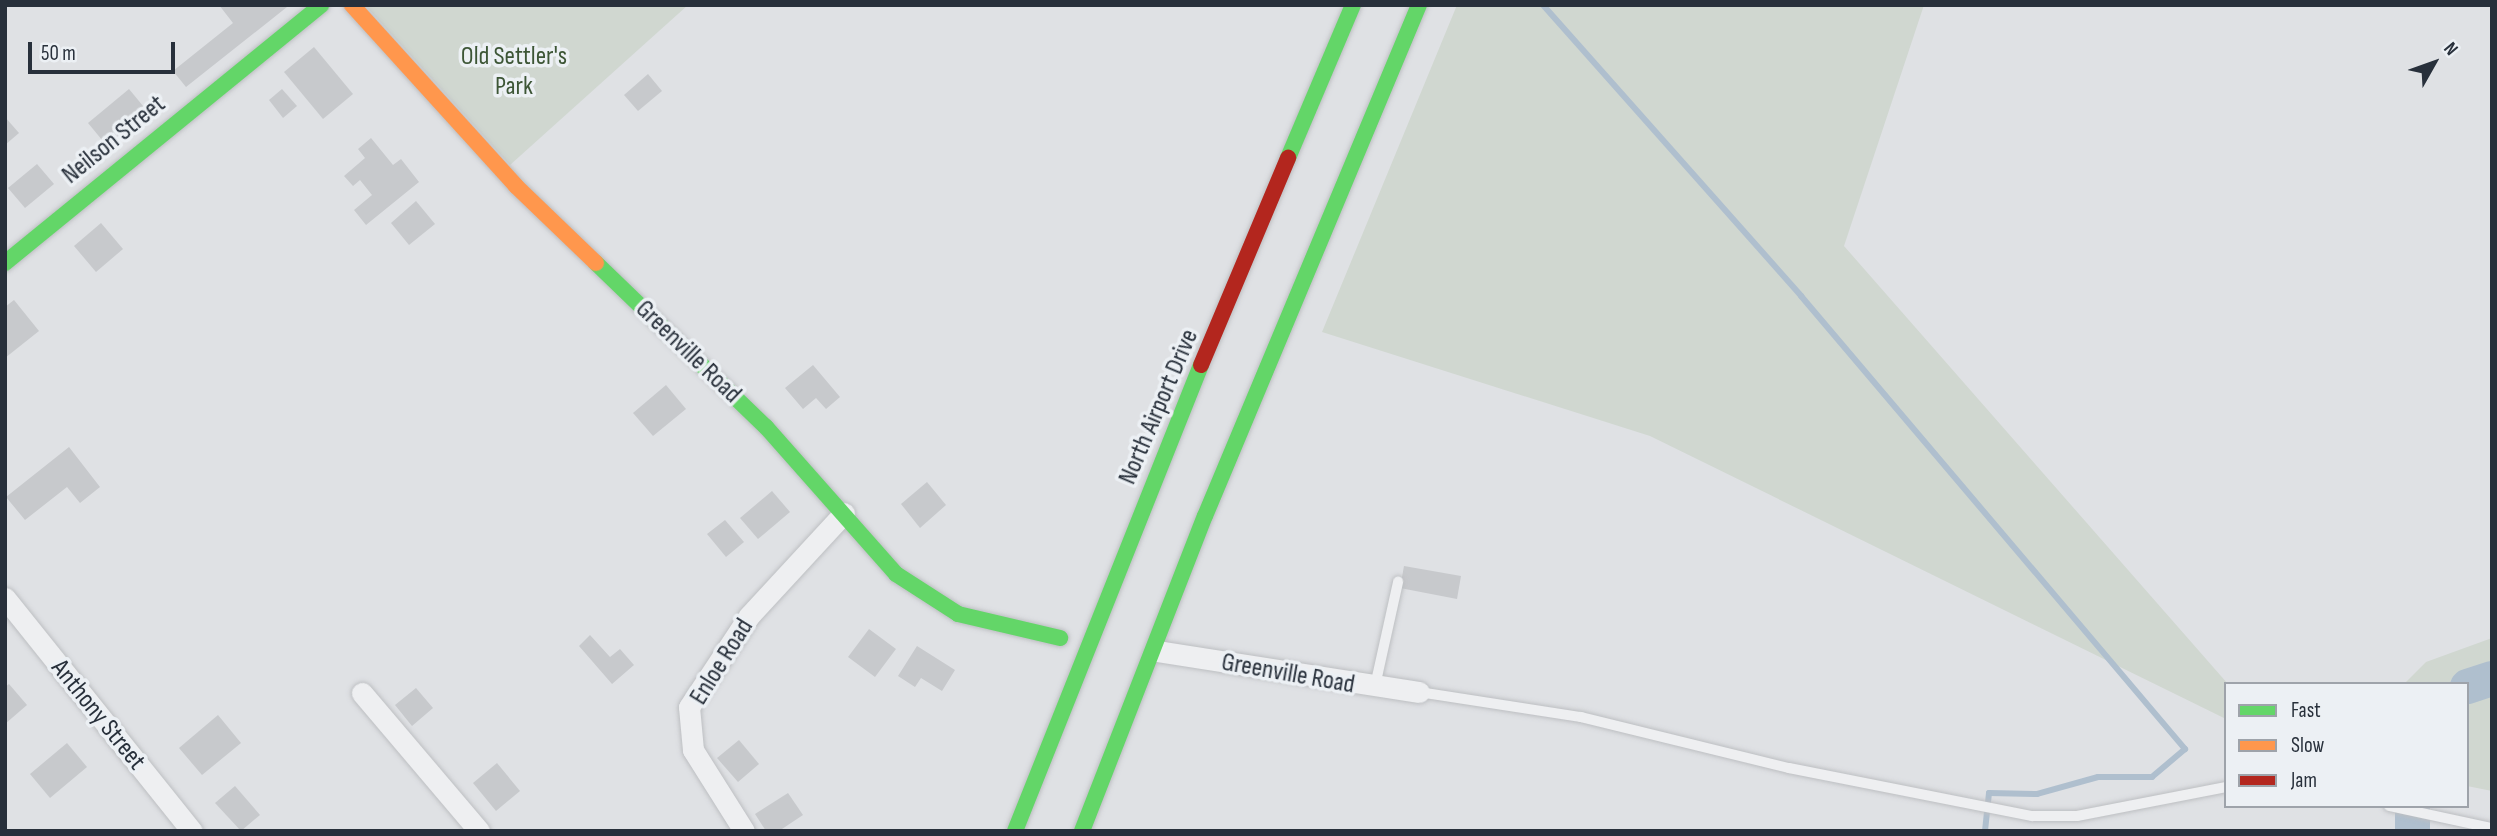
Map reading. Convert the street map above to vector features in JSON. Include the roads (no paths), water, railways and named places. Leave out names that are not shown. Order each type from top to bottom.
[{"type":"main road","name":"Neilson Street","points":[[9,252],[321,5]]},
{"type":"main road","name":"Greenville Road","points":[[352,5],[495,165],[766,427],[896,574],[938,603],[973,619],[1060,638]]},
{"type":"main road","name":"North Airport Drive","points":[[1016,831],[1149,491],[1353,5]]},
{"type":"main road","points":[[1082,831],[1157,652],[1205,516],[1419,5]]},
{"type":"street","name":"Enloe Road","points":[[744,831],[693,750],[689,706],[749,616],[844,513]]},
{"type":"street","name":"Anthony Street","points":[[5,598],[192,831]]},
{"type":"street","name":"Greenville Road","points":[[1157,652],[1374,688],[1419,692]]},
{"type":"street","points":[[362,693],[478,831]]},
{"type":"lane","points":[[1374,688],[1386,657],[1398,582]]},
{"type":"lane","points":[[1419,692],[1581,717],[2032,816],[2077,816],[2224,787]]},
{"type":"lane","points":[[2397,808],[2492,828]]},
{"type":"waterway","points":[[1543,5],[1801,296],[2185,749],[2152,777],[2098,777],[2037,794],[1989,793],[1985,831]]},
{"type":"waterway","points":[[2469,685],[2492,678]]},
{"type":"waterway","points":[[2412,808],[2412,831]]},
{"type":"park label","name":"Old Settler's Park","points":[[514,72]]}]
